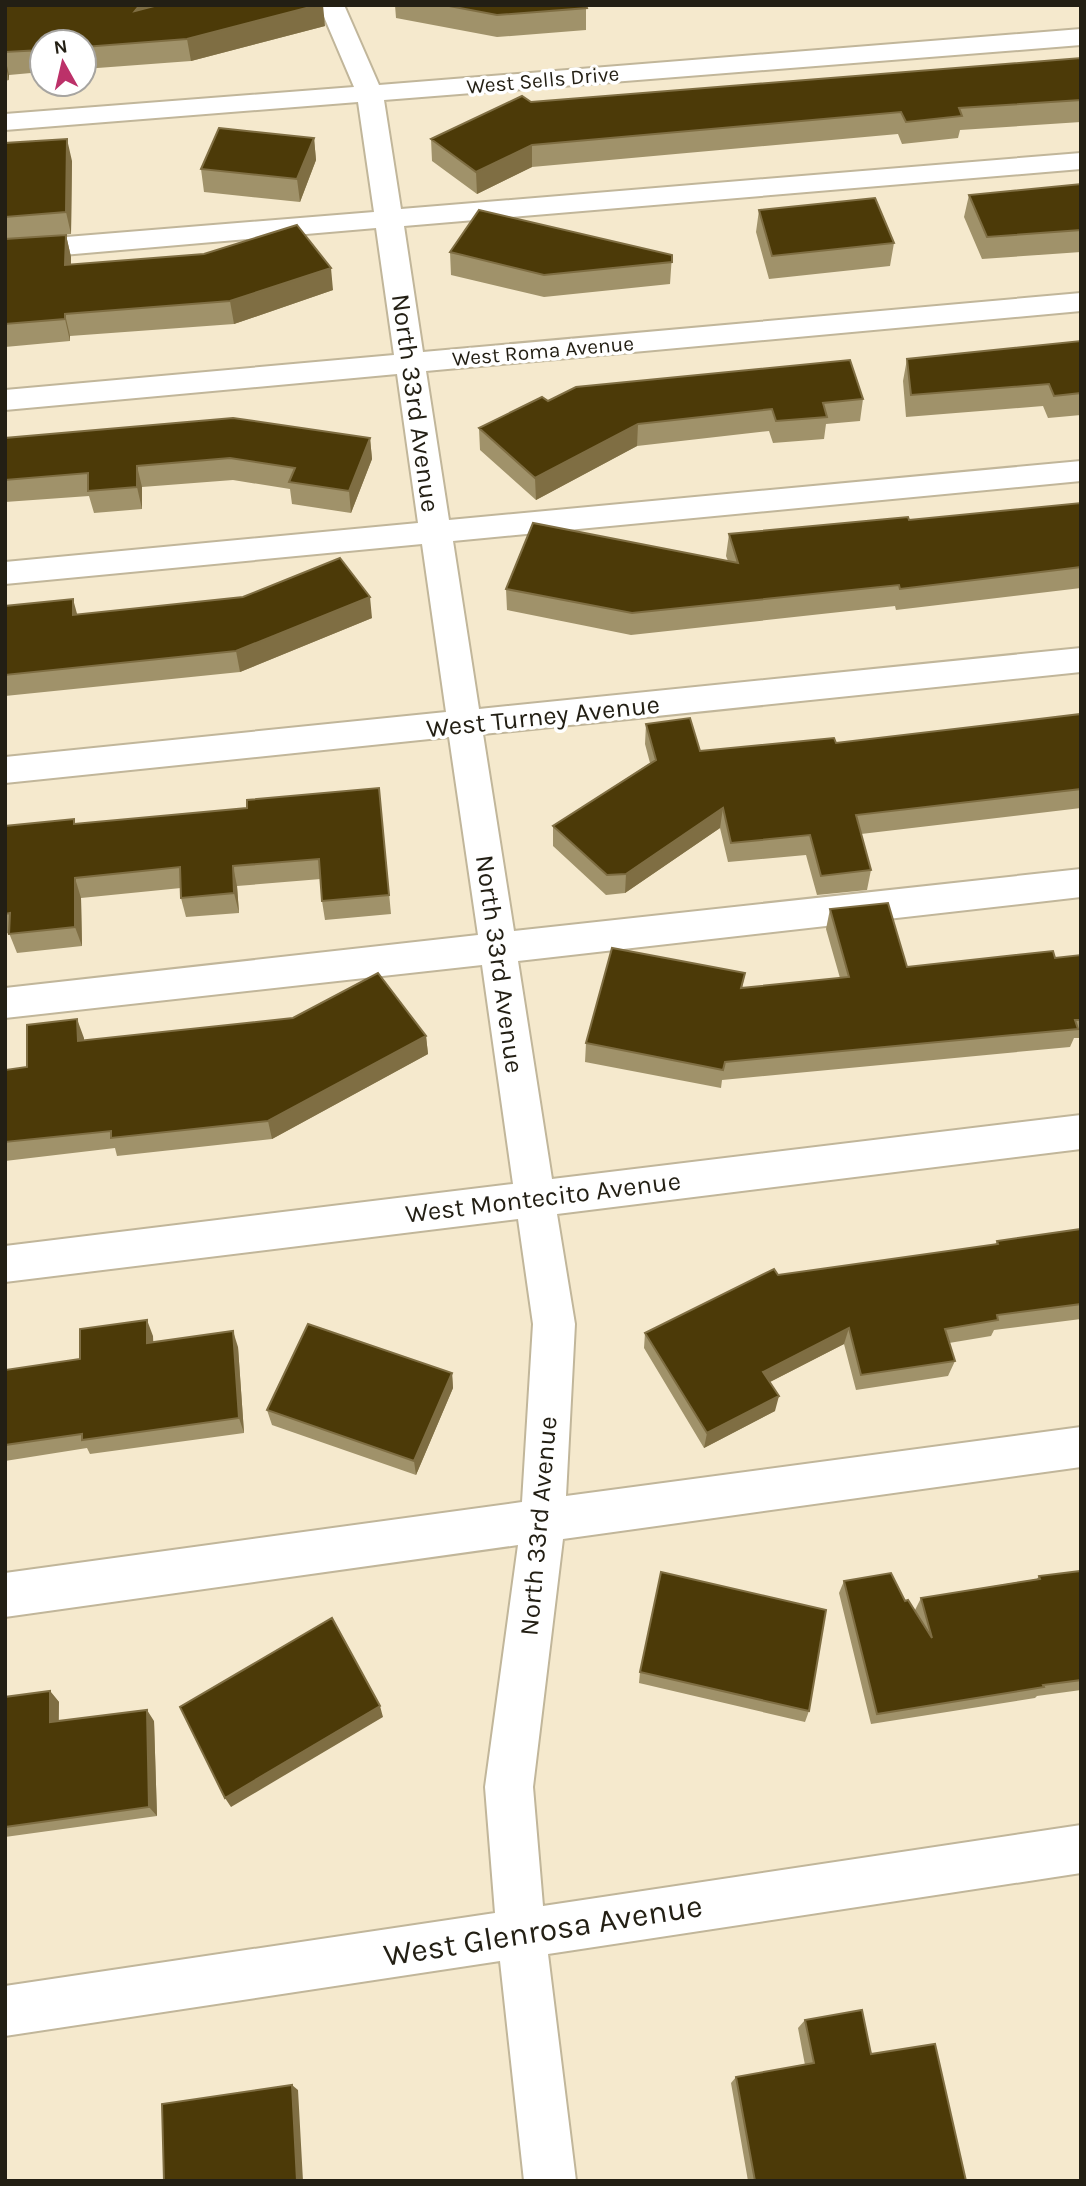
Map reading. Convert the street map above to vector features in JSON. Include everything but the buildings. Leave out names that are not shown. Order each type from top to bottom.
[{"type":"street","name":"North 33rd Avenue","points":[[331,5],[370,94],[554,1324],[543,1521],[509,1787],[521,1933],[550,2181]]},
{"type":"street","name":"West Sells Drive","points":[[5,122],[1081,37]]},
{"type":"street","points":[[5,251],[1081,162]]},
{"type":"street","name":"West Roma Avenue","points":[[5,400],[1081,302]]},
{"type":"street","points":[[5,573],[1081,471]]},
{"type":"street","name":"West Turney Avenue","points":[[5,770],[1081,660]]},
{"type":"street","points":[[5,1003],[1081,883]]},
{"type":"street","name":"West Montecito Avenue","points":[[5,1264],[1081,1132]]},
{"type":"street","points":[[5,1595],[543,1521],[690,1498],[1081,1447]]},
{"type":"street","name":"West Glenrosa Avenue","points":[[5,2011],[1081,1849]]}]
